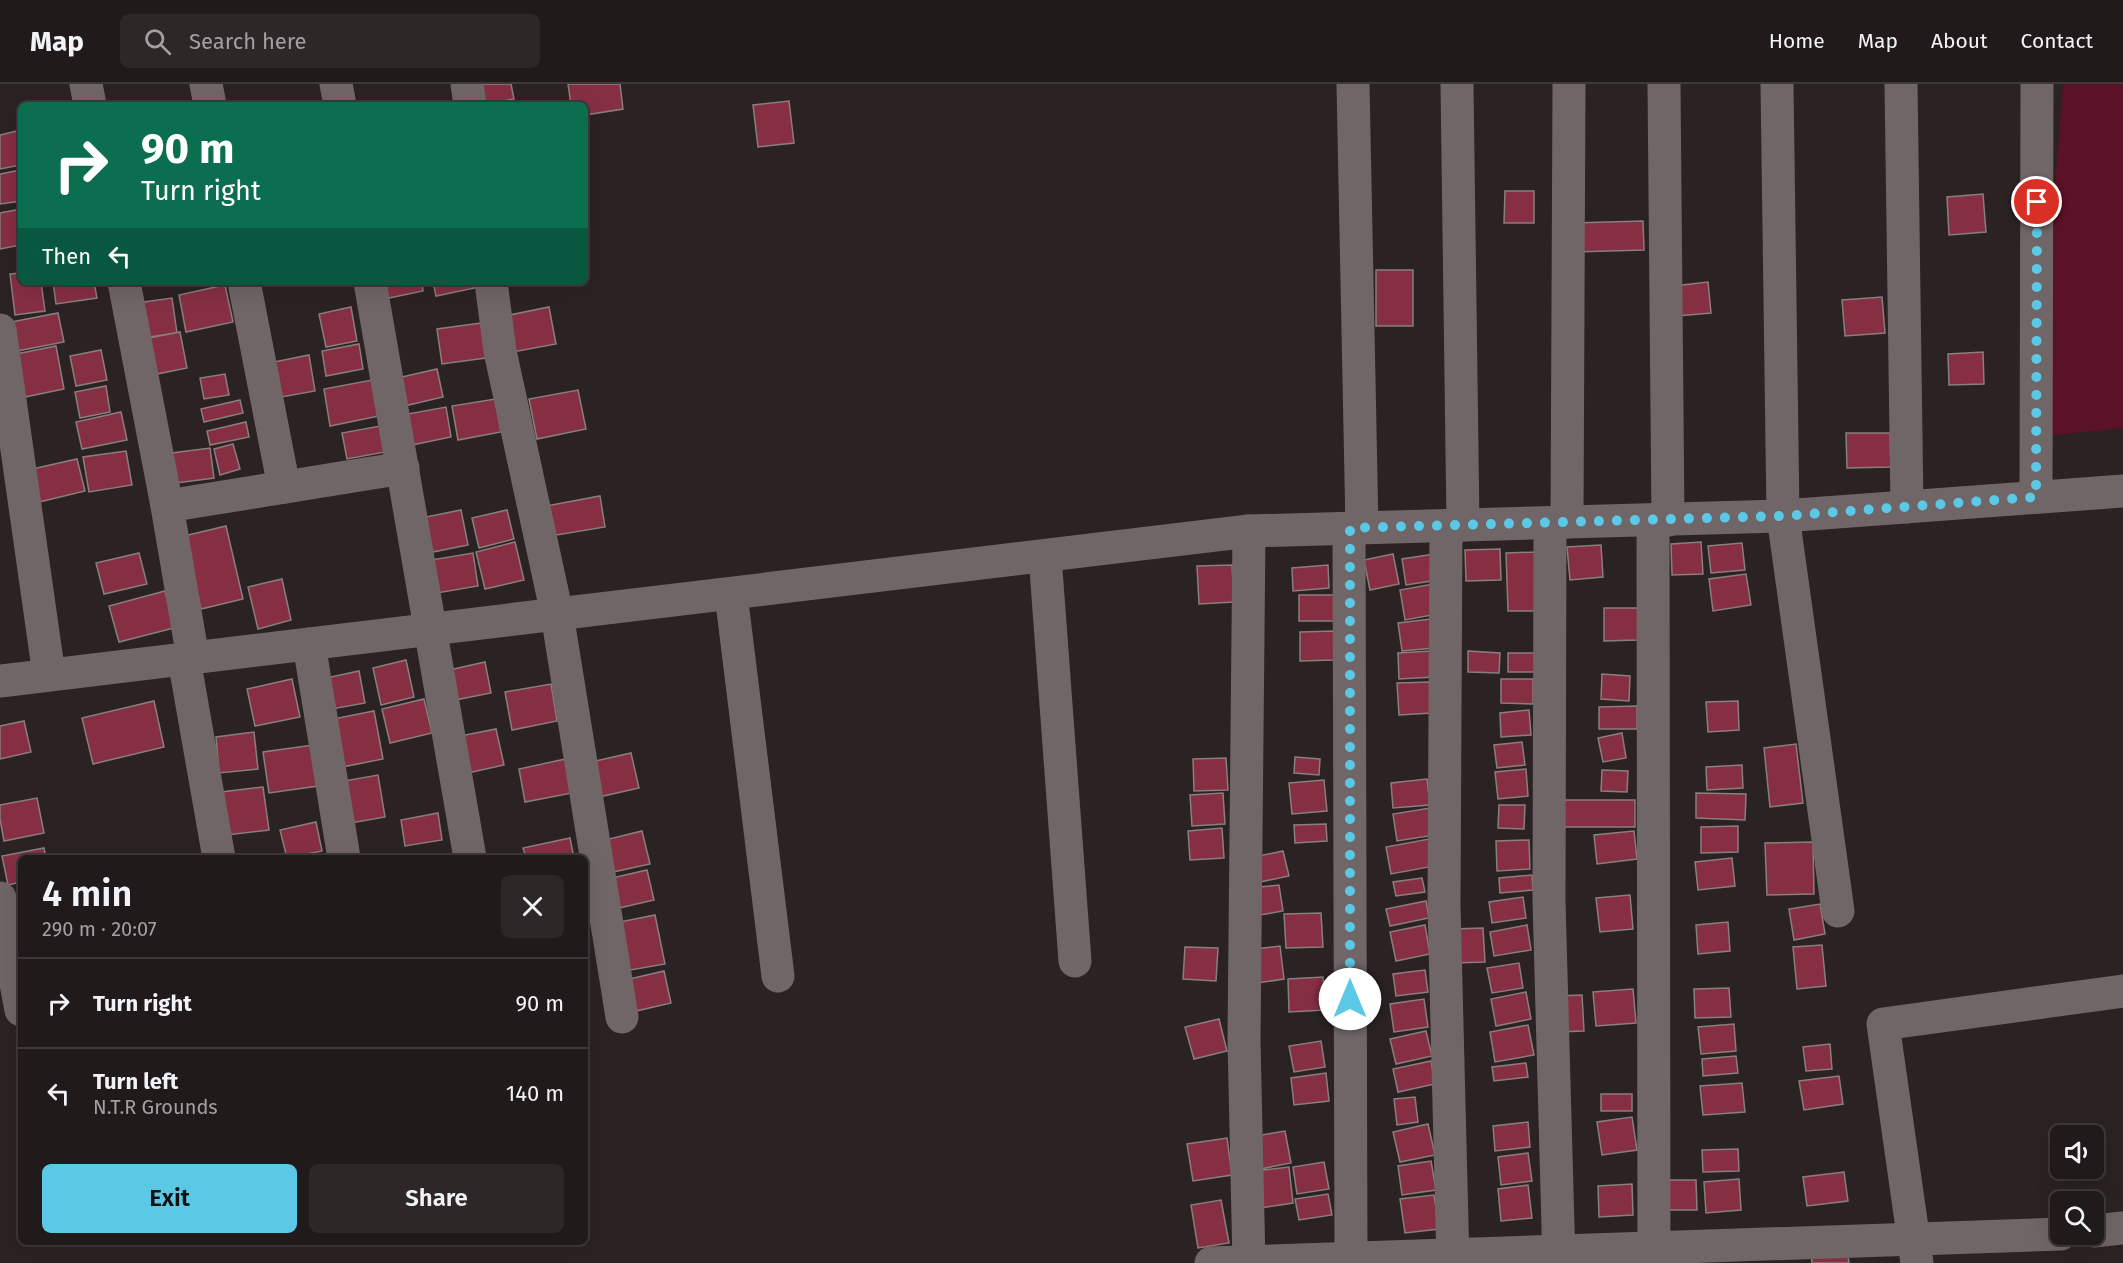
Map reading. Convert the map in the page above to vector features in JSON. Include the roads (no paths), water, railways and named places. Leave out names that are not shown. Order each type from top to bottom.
[{"type":"street","points":[[86,84],[89,102]]},
{"type":"street","points":[[206,84],[209,102]]},
{"type":"street","points":[[336,84],[339,102]]},
{"type":"street","points":[[467,84],[470,102]]},
{"type":"street","points":[[1351,1261],[1356,528],[1353,84]]},
{"type":"street","points":[[1453,1259],[1444,905],[1454,526],[1457,84]]},
{"type":"street","points":[[1558,1257],[1549,901],[1569,84]]},
{"type":"street","points":[[1653,1256],[1664,84]]},
{"type":"street","points":[[1777,84],[1783,516],[1838,910]]},
{"type":"street","points":[[1901,84],[1908,507]]},
{"type":"street","points":[[2036,497],[2037,84]]},
{"type":"street","points":[[125,285],[167,506],[219,855]]},
{"type":"street","points":[[245,285],[284,487]]},
{"type":"street","points":[[371,285],[469,855]]},
{"type":"street","points":[[491,285],[500,351],[557,614],[622,1017]]},
{"type":"street","points":[[0,330],[11,489],[49,675]]},
{"type":"street","points":[[167,506],[403,468]]},
{"type":"street","points":[[0,681],[1249,531],[1783,516],[2123,491]]},
{"type":"street","points":[[1249,531],[1244,1029],[1249,1262]]},
{"type":"street","points":[[1045,556],[1075,961]]},
{"type":"street","points":[[731,594],[778,976]]},
{"type":"street","points":[[309,645],[344,855]]},
{"type":"street","points":[[0,898],[18,994]]},
{"type":"street","points":[[1915,1251],[1883,1024],[2123,991]]},
{"type":"street","points":[[2104,1230],[2123,1228]]},
{"type":"street","points":[[1211,1263],[1915,1251],[2050,1235]]}]
